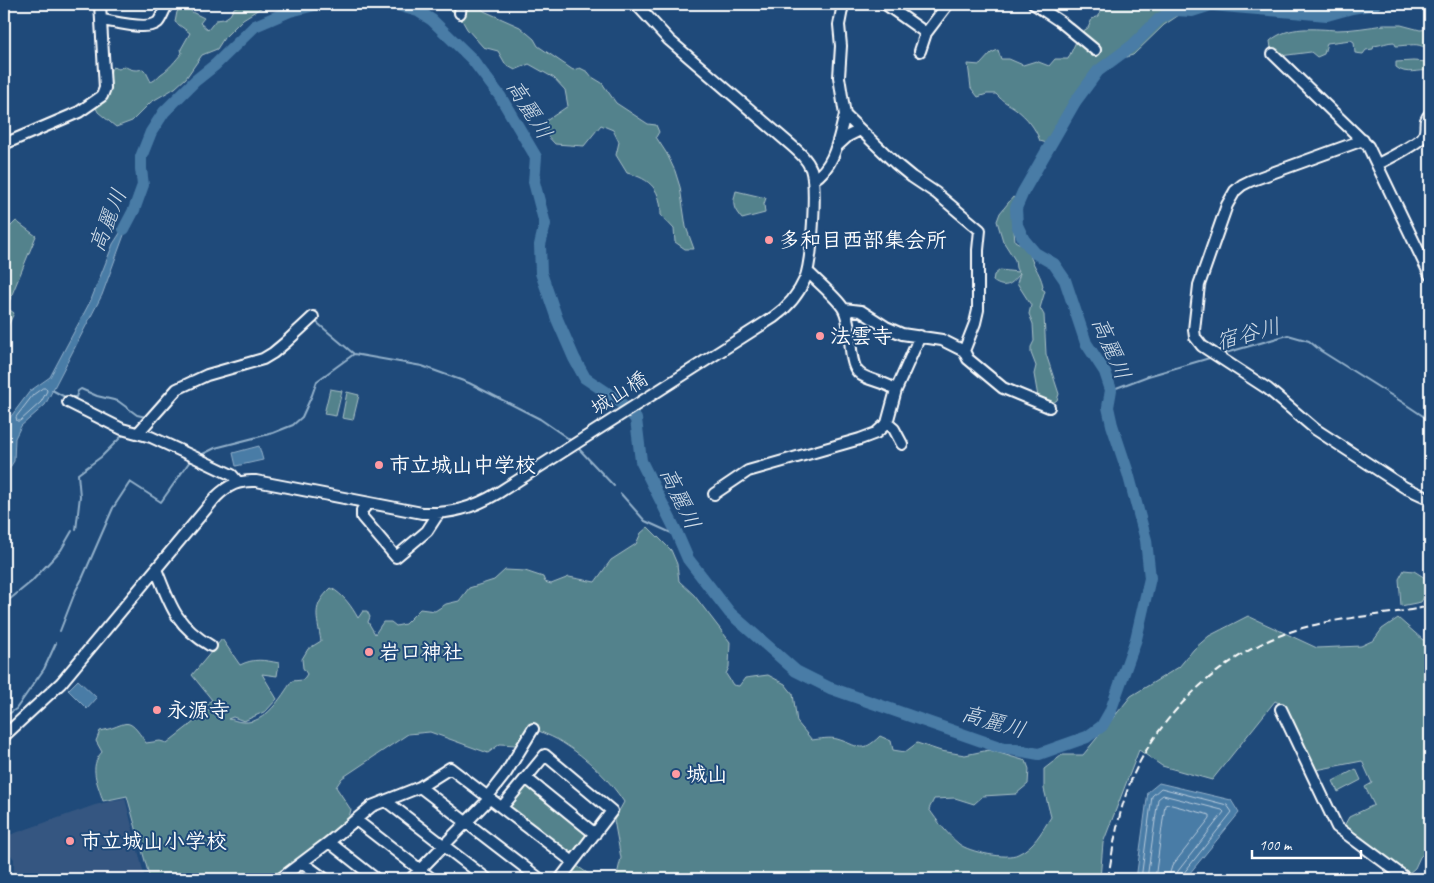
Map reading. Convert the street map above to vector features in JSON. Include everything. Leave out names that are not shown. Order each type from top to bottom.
[{"type":"street","points":[[4,144],[79,112],[102,96],[105,88],[100,4]]},
{"type":"street","points":[[102,20],[151,26],[157,23],[168,4]]},
{"type":"street","points":[[636,4],[669,40],[802,156],[810,168],[815,192],[808,272],[844,309],[856,371],[862,376],[890,385],[896,390]]},
{"type":"street","points":[[813,180],[823,174],[828,167],[845,115],[839,77],[841,46],[839,25],[843,4]]},
{"type":"street","points":[[885,4],[926,33]]},
{"type":"street","points":[[920,51],[926,33],[948,4]]},
{"type":"street","points":[[1034,4],[1061,22],[1095,50]]},
{"type":"street","points":[[1273,54],[1363,140],[1378,164],[1430,275]]},
{"type":"street","points":[[1378,164],[1421,140],[1425,132],[1425,120],[1430,114]]},
{"type":"street","points":[[845,115],[895,162],[980,230],[978,310],[976,323],[964,351]]},
{"type":"street","points":[[836,146],[848,136],[860,130]]},
{"type":"street","points":[[1363,140],[1242,184],[1235,191],[1227,205],[1198,293],[1195,337],[1202,346],[1216,356],[1268,389],[1315,429],[1404,487],[1430,499]]},
{"type":"street","name":"城山橋","points":[[238,482],[256,481],[422,513],[438,514],[475,506],[784,310],[797,295],[808,272]]},
{"type":"street","points":[[844,309],[861,311],[886,327],[898,332],[942,340],[964,351],[968,359],[1003,388],[1049,407]]},
{"type":"street","points":[[138,433],[177,389],[207,375],[263,359],[273,353],[313,317]]},
{"type":"street","points":[[714,494],[748,471],[860,440],[876,433],[887,423],[896,390],[920,336]]},
{"type":"street","points":[[4,736],[61,683],[216,497],[226,488],[238,482],[232,475],[175,448],[122,428],[68,402]]},
{"type":"street","points":[[887,423],[894,429],[902,444]]},
{"type":"street","points":[[368,503],[362,510],[362,516],[396,557],[426,531],[438,514]]},
{"type":"street","points":[[156,569],[169,602],[180,622],[198,639],[211,646]]},
{"type":"street","points":[[1281,708],[1337,827],[1407,879]]},
{"type":"street","points":[[411,879],[489,797],[533,729]]},
{"type":"street","points":[[502,807],[546,755],[612,811],[560,879]]},
{"type":"street","points":[[280,879],[303,863],[372,806],[420,787],[450,768],[573,862]]},
{"type":"street","points":[[526,778],[595,834]]},
{"type":"street","points":[[420,787],[540,879]]},
{"type":"street","points":[[386,800],[487,879]]},
{"type":"street","points":[[356,820],[432,879]]},
{"type":"street","points":[[329,842],[376,879]]},
{"type":"street","points":[[303,863],[325,879]]},
{"type":"shaded area","name":"市立城山小学校","points":[[125,798],[145,879],[14,879],[14,859],[4,846],[4,837],[95,805]]},
{"type":"green space","points":[[184,4],[192,12],[204,18],[200,23],[208,30],[216,20],[224,19],[230,15],[234,8],[242,4],[267,4],[243,19],[224,38],[217,49],[202,55],[186,78],[175,88],[151,102],[132,121],[116,127],[98,112],[96,108],[107,97],[111,70],[113,67],[119,69],[124,66],[133,70],[143,69],[151,82],[167,69],[182,53],[181,49],[190,33],[175,22],[177,12]]},
{"type":"green space","points":[[445,4],[478,4],[484,11],[520,27],[534,39],[538,46],[573,70],[580,68],[602,83],[616,103],[648,124],[656,125],[659,132],[656,137],[667,154],[680,187],[686,227],[694,249],[685,249],[675,242],[674,229],[661,215],[661,206],[657,192],[653,187],[648,182],[627,173],[616,155],[619,142],[613,130],[601,125],[584,146],[555,144],[544,132],[546,121],[568,106],[565,90],[554,78],[529,64],[515,70],[506,65],[498,51],[483,47],[463,22]]},
{"type":"green space","points":[[1092,4],[1188,4],[1182,13],[1164,25],[1133,55],[1119,59],[1106,68],[1083,93],[1080,104],[1050,144],[1040,141],[1036,131],[1027,119],[996,94],[978,97],[971,88],[968,64],[980,65],[991,53],[998,50],[1001,59],[1009,59],[1023,65],[1036,61],[1049,66],[1055,59],[1068,59],[1080,33],[1088,28],[1092,19],[1099,16],[1100,11]]},
{"type":"green space","points":[[1401,25],[1420,30],[1430,29],[1430,46],[1396,46],[1394,42],[1391,42],[1374,46],[1373,49],[1366,50],[1363,54],[1355,53],[1354,42],[1351,40],[1327,43],[1324,54],[1317,57],[1311,52],[1280,56],[1271,48],[1270,41],[1285,32],[1293,30],[1343,30]]},
{"type":"green space","points":[[1396,62],[1430,62],[1430,71],[1408,72],[1396,67]]},
{"type":"green space","points":[[736,191],[766,198],[764,204],[765,213],[742,219],[734,206]]},
{"type":"green space","points":[[1013,197],[1016,199],[1012,211],[1015,241],[1029,249],[1031,259],[1042,281],[1042,289],[1045,291],[1040,308],[1044,315],[1046,354],[1059,394],[1057,400],[1050,405],[1038,397],[1034,374],[1036,366],[1031,353],[1034,341],[1033,324],[1029,314],[1031,305],[1017,283],[1020,273],[1012,282],[1006,285],[993,281],[994,275],[1000,270],[1018,272],[1015,260],[1003,241],[997,221],[1000,213]]},
{"type":"green space","points":[[16,221],[36,236],[8,304],[4,300],[4,233]]},
{"type":"green space","points":[[4,306],[14,313],[7,328],[4,330]]},
{"type":"green space","points":[[330,389],[342,391],[336,416],[324,414]]},
{"type":"green space","points":[[347,392],[359,395],[353,420],[342,418]]},
{"type":"green space","points":[[648,527],[671,550],[677,564],[679,581],[694,595],[730,642],[729,667],[726,674],[733,685],[739,686],[745,678],[768,675],[785,684],[793,694],[797,722],[812,740],[834,738],[855,746],[864,747],[874,742],[880,736],[891,741],[893,750],[905,752],[917,743],[941,751],[965,755],[989,750],[1026,761],[1029,769],[1028,784],[1016,794],[983,796],[974,804],[955,798],[934,799],[929,809],[943,828],[959,844],[971,850],[997,856],[1013,856],[1024,851],[1037,838],[1051,817],[1044,789],[1044,769],[1062,755],[1083,755],[1131,696],[1179,667],[1194,649],[1209,636],[1248,616],[1317,648],[1361,646],[1374,640],[1382,629],[1398,618],[1423,640],[1430,637],[1430,847],[1420,857],[1415,868],[1408,874],[1344,826],[1349,817],[1374,805],[1365,787],[1372,783],[1362,761],[1316,770],[1283,705],[1275,701],[1212,780],[1162,766],[1139,750],[1103,843],[1100,879],[616,879],[621,858],[614,820],[624,802],[612,785],[589,762],[560,741],[539,731],[531,742],[522,739],[516,745],[500,744],[488,753],[430,732],[408,734],[342,778],[336,787],[351,810],[348,820],[326,839],[271,879],[150,879],[127,796],[103,801],[95,776],[96,764],[102,752],[96,741],[100,731],[122,724],[130,724],[146,743],[160,741],[167,743],[195,721],[207,719],[205,712],[210,709],[207,703],[212,700],[192,675],[222,639],[240,665],[259,660],[279,663],[277,676],[262,674],[277,699],[266,711],[244,721],[233,717],[228,719],[241,722],[259,719],[272,708],[292,681],[303,680],[307,674],[303,668],[302,659],[308,649],[321,641],[317,612],[320,601],[331,588],[347,601],[358,618],[363,611],[367,611],[370,617],[368,622],[375,634],[383,622],[391,622],[396,626],[405,624],[420,609],[435,611],[446,604],[459,601],[469,588],[494,580],[505,570],[525,571],[543,577],[545,582],[551,584],[569,577],[595,582],[611,560],[636,544],[641,533]]},
{"type":"green space","points":[[1404,570],[1414,571],[1430,581],[1430,587],[1421,602],[1401,606],[1399,579]]},
{"type":"green space","points":[[1356,769],[1361,780],[1338,792],[1333,781]]},
{"type":"green space","points":[[527,784],[590,835],[574,855],[571,855],[509,807]]},
{"type":"green space","points":[[577,866],[596,879],[568,879]]},
{"type":"water","name":"高麗川","points":[[131,216],[102,295],[45,405],[21,426],[15,438],[14,461],[4,477],[4,432],[9,419],[30,391],[50,377],[91,300],[113,244]]},
{"type":"water","points":[[259,446],[263,460],[236,466],[233,453]]},
{"type":"water","points":[[78,680],[97,698],[87,709],[68,690]]},
{"type":"water","points":[[1159,783],[1231,800],[1239,813],[1185,879],[1136,879],[1148,792]]},
{"type":"waterway","name":"高麗川","points":[[124,229],[134,210],[143,185],[141,157],[151,132],[164,112],[255,26],[290,11],[319,4]]},
{"type":"waterway","name":"高麗川","points":[[394,4],[418,11],[432,20],[472,59],[500,96],[536,157],[534,182],[545,224],[540,245],[541,273],[557,319],[585,378],[618,400],[636,419],[641,461],[688,559],[730,613],[796,671],[830,688],[999,747],[1039,754],[1087,737],[1102,726],[1110,712],[1136,639],[1150,578],[1146,540],[1108,407],[1111,390],[1105,372],[1086,343],[1065,280],[1054,264],[1035,253],[1024,240],[1017,225],[1016,208],[1023,192],[1075,102],[1098,71],[1133,45],[1159,19],[1176,10],[1192,11],[1211,5],[1327,15],[1375,4]]},
{"type":"waterway","name":"高麗川","points":[[1393,4],[1430,5]]},
{"type":"waterway","points":[[315,321],[354,354],[422,366],[469,383],[540,419],[569,439]]},
{"type":"waterway","name":"宿谷川","points":[[1222,354],[1288,335],[1309,341],[1321,351],[1426,418],[1430,424]]},
{"type":"waterway","points":[[203,454],[215,448],[273,433],[293,425],[302,417],[317,381],[354,354]]},
{"type":"waterway","name":"宿谷川","points":[[1111,390],[1148,376],[1213,357]]},
{"type":"waterway","points":[[52,390],[65,397],[76,397],[81,389],[97,396],[118,401],[137,415],[146,417]]},
{"type":"waterway","points":[[76,530],[80,496],[78,474],[101,457],[125,433]]},
{"type":"waterway","points":[[579,449],[614,486]]},
{"type":"waterway","points":[[60,631],[76,590],[113,508],[130,482],[161,502],[190,461]]},
{"type":"waterway","points":[[621,494],[645,521],[678,536]]},
{"type":"waterway","points":[[4,604],[31,582],[61,550],[72,531]]},
{"type":"waterway","points":[[4,717],[16,709],[44,669],[56,643]]},
{"type":"railway","points":[[1108,879],[1119,819],[1130,783],[1142,757],[1158,732],[1177,709],[1221,668],[1246,652],[1272,639],[1299,629],[1332,621],[1430,606]]},
{"type":"place","name":"多和目西部集会所","points":[[769,240]]},
{"type":"place","name":"法雲寺","points":[[820,336]]},
{"type":"place","name":"市立城山中学校","points":[[379,465]]},
{"type":"place","name":"岩口神社","points":[[369,652]]},
{"type":"place","name":"永源寺","points":[[157,710]]},
{"type":"place","name":"城山","points":[[676,774]]},
{"type":"place","name":"市立城山小学校","points":[[70,841]]}]
